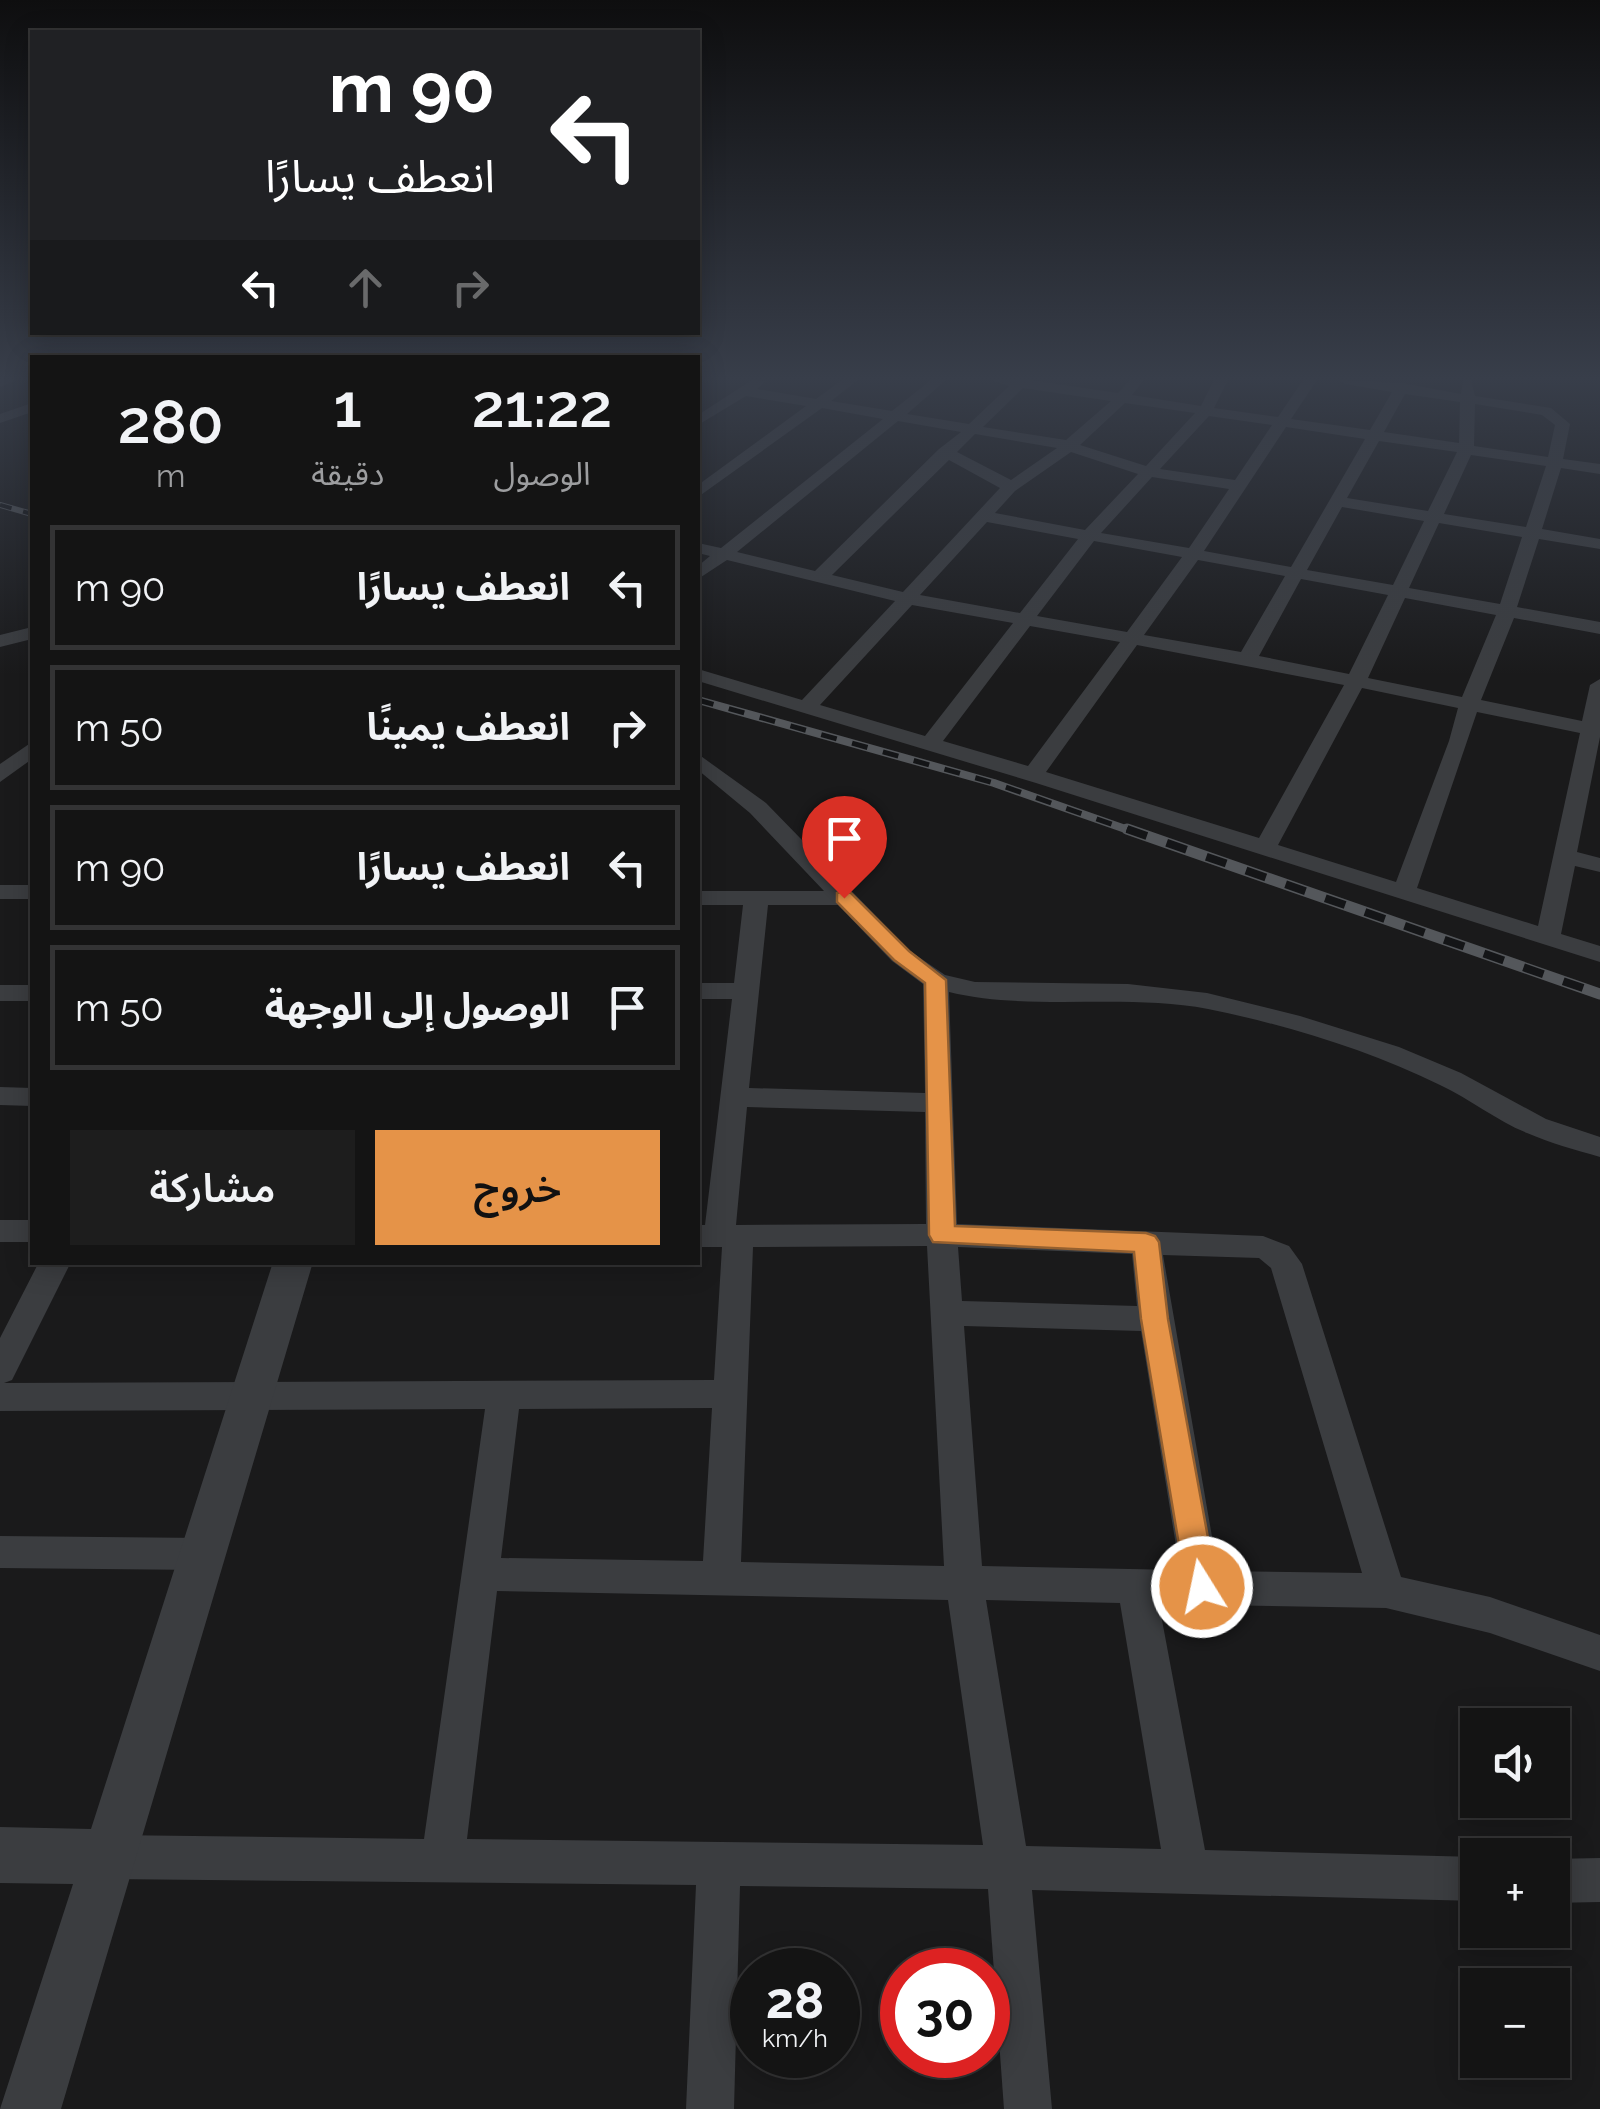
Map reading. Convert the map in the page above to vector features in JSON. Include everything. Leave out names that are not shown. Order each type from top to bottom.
[{"type":"street","points":[[700,572],[819,478]]},
{"type":"street","points":[[818,577],[917,478]]},
{"type":"street","points":[[1001,478],[1010,488]]},
{"type":"street","points":[[806,708],[982,516],[1022,478]]},
{"type":"street","points":[[930,744],[1088,537],[1142,478]]},
{"type":"street","points":[[1190,478],[1239,486]]},
{"type":"street","points":[[1032,774],[1244,478]]},
{"type":"street","points":[[1247,659],[1347,478]]},
{"type":"street","points":[[1265,848],[1356,681],[1452,478]]},
{"type":"street","points":[[1404,892],[1460,741],[1469,704],[1507,611],[1551,478]]},
{"type":"street","points":[[1334,500],[1600,544]]},
{"type":"street","points":[[982,516],[1600,628]]},
{"type":"street","points":[[700,548],[906,598],[1247,659],[1594,729]]},
{"type":"street","points":[[0,641],[30,634]]},
{"type":"street","points":[[700,675],[1032,774],[1600,954]]},
{"type":"street","points":[[1548,938],[1600,685]]},
{"type":"street","points":[[0,775],[30,750]]},
{"type":"street","points":[[700,762],[758,808],[901,956],[936,980],[975,990],[1148,994],[1207,1001],[1300,1024],[1389,1053],[1452,1079],[1536,1126],[1600,1147]]},
{"type":"street","points":[[1566,857],[1600,865]]},
{"type":"street","points":[[0,892],[30,892]]},
{"type":"street","points":[[700,898],[844,898]]},
{"type":"street","points":[[721,1580],[730,1394],[718,1236],[756,899]]},
{"type":"street","points":[[936,980],[942,1235],[964,1582],[1008,1868],[1028,2109]]},
{"type":"street","points":[[700,991],[748,991]]},
{"type":"street","points":[[0,1096],[30,1097]]},
{"type":"street","points":[[736,1096],[938,1103]]},
{"type":"street","points":[[0,1231],[30,1231]]},
{"type":"street","points":[[718,1236],[942,1235],[1263,1247],[1278,1254],[1286,1264],[1386,1591]]},
{"type":"street","points":[[1146,1242],[1155,1319],[1202,1587]]},
{"type":"street","points":[[0,1372],[54,1265]]},
{"type":"street","points":[[30,2109],[292,1265]]},
{"type":"street","points":[[947,1312],[1155,1319]]},
{"type":"street","points":[[443,1860],[504,1394]]},
{"type":"street","points":[[0,1397],[730,1394]]},
{"type":"street","points":[[0,1552],[204,1554]]},
{"type":"street","points":[[480,1574],[1386,1591],[1490,1616],[1600,1653]]},
{"type":"street","points":[[1136,1585],[1187,1872]]},
{"type":"street","points":[[0,1854],[1460,1879]]},
{"type":"street","points":[[710,2109],[719,1864]]},
{"type":"street","points":[[1570,1881],[1600,1880]]},
{"type":"railway","points":[[0,505],[30,513]]},
{"type":"railway","points":[[700,701],[994,783],[1134,832]]},
{"type":"railway","points":[[1127,829],[1600,994]]},
{"type":"route","points":[[844,898],[901,956],[936,980],[942,1235],[1146,1242],[1155,1319],[1202,1587]]}]
